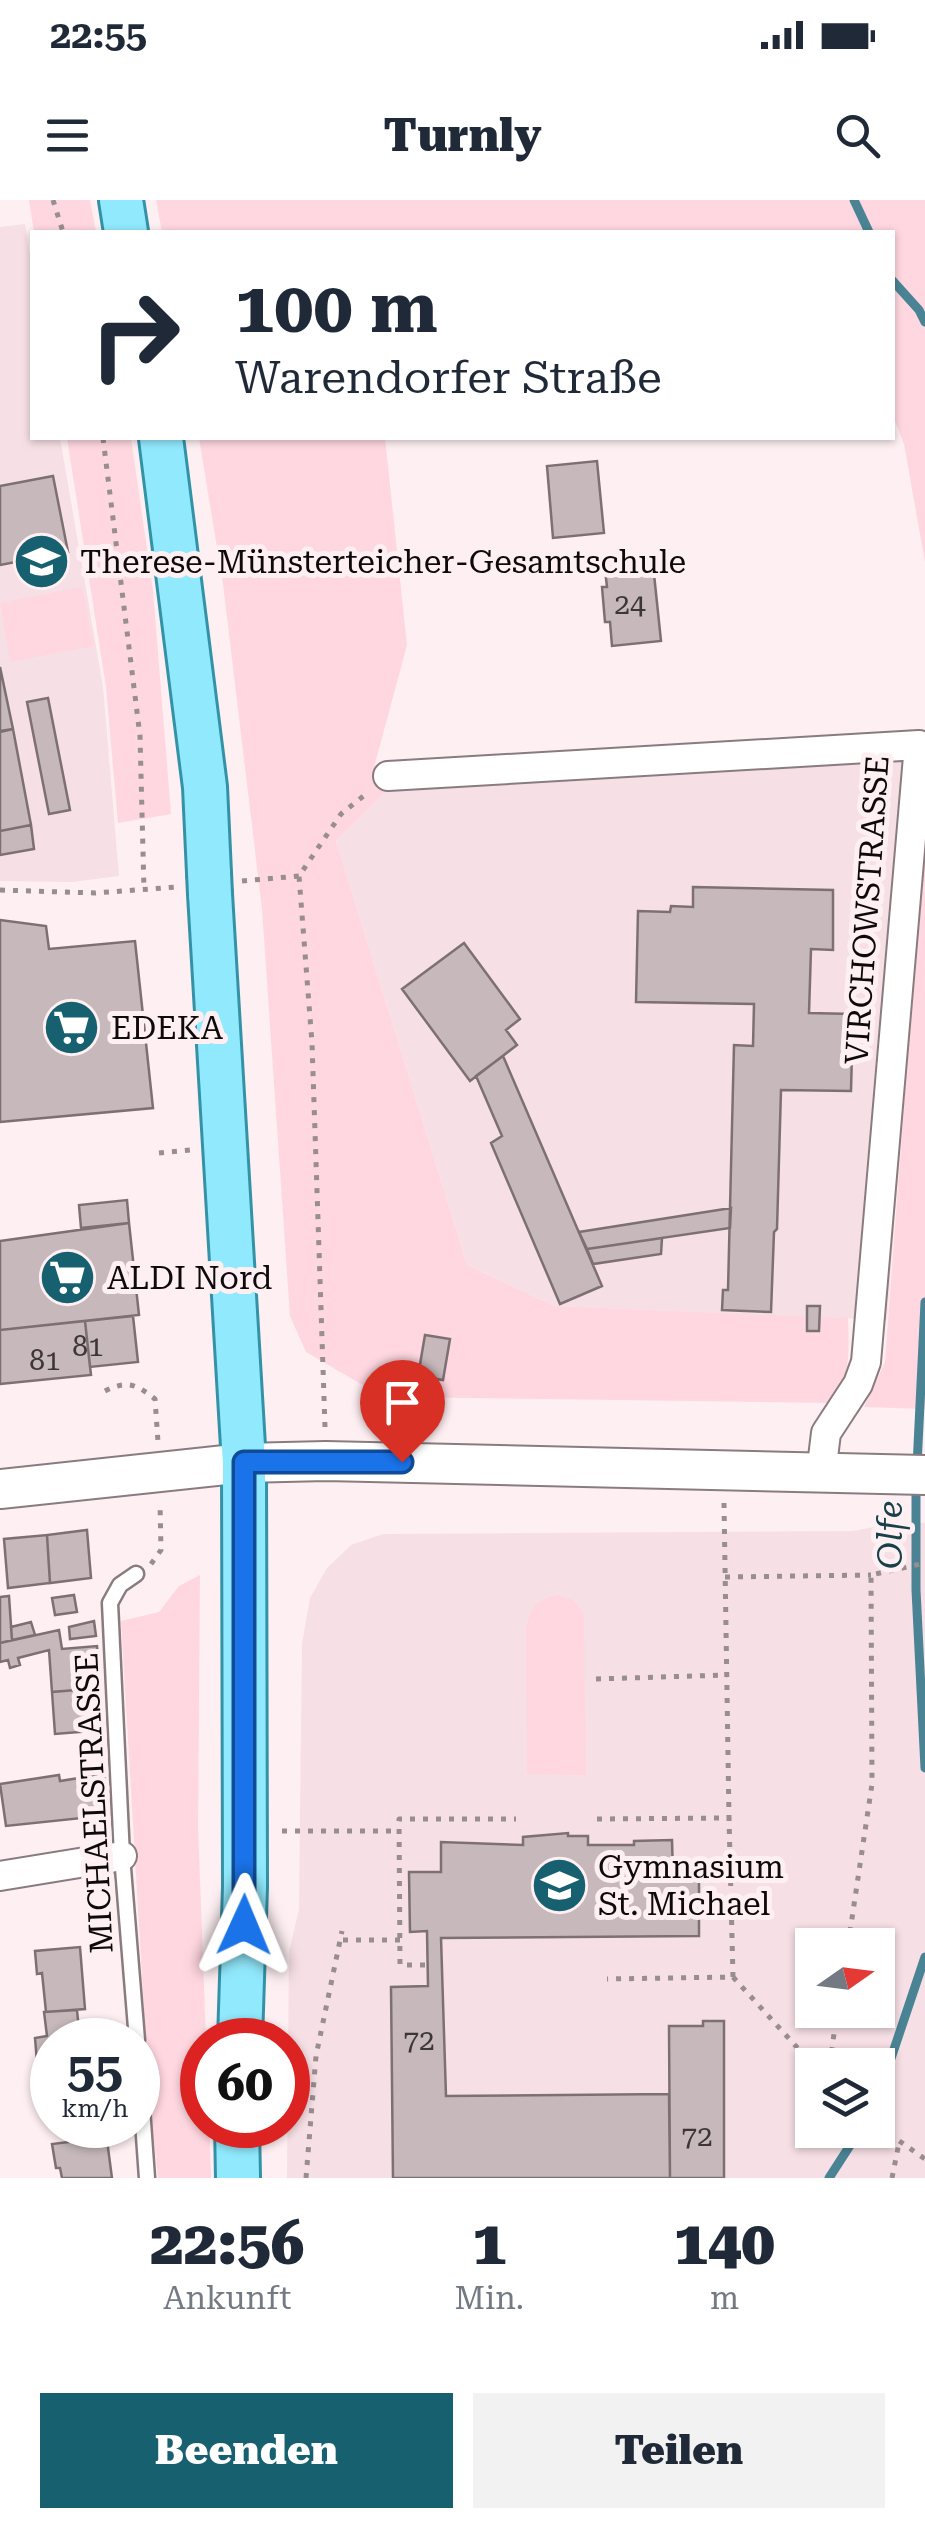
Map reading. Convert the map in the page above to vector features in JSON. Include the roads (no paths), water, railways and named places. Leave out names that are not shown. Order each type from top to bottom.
[{"type":"main road","points":[[120,200],[126,230]]},
{"type":"main road","points":[[161,440],[205,787],[244,1462],[245,1832],[241,2018]]},
{"type":"main road","points":[[0,1489],[244,1462],[914,1475]]},
{"type":"main road","points":[[237,2148],[238,2178]]},
{"type":"street","name":"VIRCHOWSTRASSE","points":[[388,776],[919,745],[866,1362],[858,1384],[826,1433],[821,1474]]},
{"type":"street","points":[[0,1876],[122,1856]]},
{"type":"lane","name":"MICHAELSTRASSE","points":[[134,2018],[110,1603],[120,1584],[136,1574]]},
{"type":"lane","points":[[146,2148],[148,2178]]},
{"type":"waterway","name":"Olfe","points":[[854,200],[868,230]]},
{"type":"waterway","name":"Olfe","points":[[895,283],[925,322]]},
{"type":"waterway","name":"Olfe","points":[[917,1466],[925,1302]]},
{"type":"waterway","name":"Olfe","points":[[916,1486],[916,1590],[925,1768]]},
{"type":"waterway","name":"Olfe","points":[[894,2048],[925,1957]]},
{"type":"waterway","name":"Olfe","points":[[829,2178],[848,2148]]},
{"type":"place","name":"Therese-Münsterteicher-Gesamtschule","points":[[41,562]]},
{"type":"place","name":"EDEKA","points":[[72,1028]]},
{"type":"place","name":"ALDI Nord","points":[[68,1278]]},
{"type":"place","name":"Gymnasium St. Michael","points":[[559,1885]]}]
